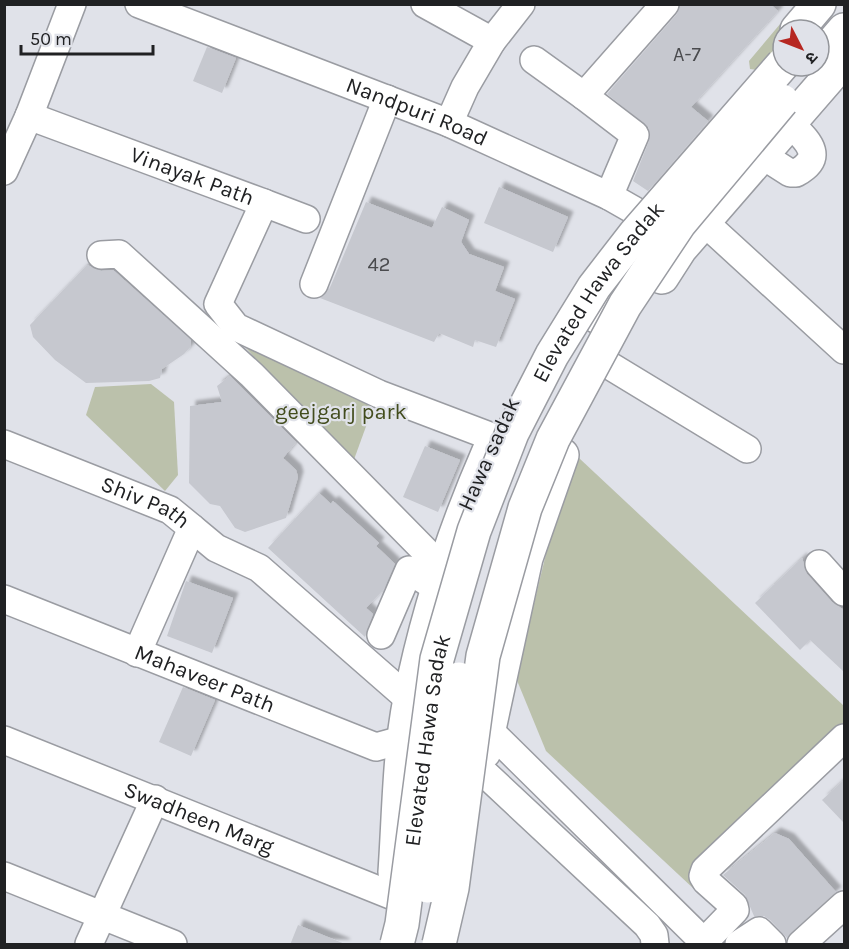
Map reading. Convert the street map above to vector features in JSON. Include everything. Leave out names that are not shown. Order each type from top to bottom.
[{"type":"main road","name":"Elevated Hawa Sadak","points":[[831,67],[844,30]]},
{"type":"main road","name":"Hawa sadak","points":[[449,945],[480,769],[526,558],[567,441],[607,364],[659,231],[771,64]]},
{"type":"main road","name":"Elevated Hawa Sadak","points":[[397,945],[437,659],[474,531],[512,433],[552,355],[594,287],[635,234],[771,78]]},
{"type":"main road","name":"Elevated Hawa Sadak","points":[[439,945],[452,888],[483,656],[525,508],[553,439],[625,305],[679,224],[820,78]]},
{"type":"main road","name":"Hawa sadak","points":[[383,945],[393,896],[410,700],[440,579],[462,513],[538,348],[557,315],[659,231],[704,222],[762,155],[786,112]]},
{"type":"main road","points":[[418,945],[461,666],[496,538],[546,414],[598,317],[659,231]]},
{"type":"main road","points":[[398,827],[468,838]]},
{"type":"street","points":[[4,171],[29,116],[72,4]]},
{"type":"street","points":[[425,4],[492,41]]},
{"type":"street","points":[[450,123],[465,87],[492,41],[521,4]]},
{"type":"street","points":[[584,96],[664,4]]},
{"type":"street","name":"Nandpuri Road","points":[[147,6],[450,123],[609,196],[659,231]]},
{"type":"street","points":[[534,60],[635,135],[609,196]]},
{"type":"street","points":[[314,284],[387,99]]},
{"type":"street","name":"Vinayak Path","points":[[29,116],[264,203],[218,304],[236,327],[379,393],[495,438]]},
{"type":"street","points":[[264,203],[306,219]]},
{"type":"street","points":[[704,222],[844,350]]},
{"type":"street","points":[[101,255],[119,254],[243,367],[440,579]]},
{"type":"street","points":[[607,364],[747,448]]},
{"type":"street","name":"Shiv Path","points":[[4,444],[170,510],[192,528],[137,653]]},
{"type":"street","points":[[192,528],[216,548],[259,568],[410,700]]},
{"type":"street","points":[[819,564],[844,592]]},
{"type":"street","points":[[381,635],[409,570],[440,579]]},
{"type":"street","name":"Mahaveer Path","points":[[4,599],[376,747],[405,739]]},
{"type":"street","points":[[488,729],[705,943],[735,910],[734,906],[706,881],[703,876],[705,870],[844,738]]},
{"type":"street","name":"Swadheen Marg","points":[[4,740],[393,896]]},
{"type":"street","points":[[480,769],[647,925],[654,935],[655,945]]},
{"type":"street","points":[[89,945],[155,799]]},
{"type":"street","points":[[4,876],[173,945]]},
{"type":"street","points":[[801,945],[844,905]]},
{"type":"street","points":[[810,945],[844,912]]},
{"type":"street","points":[[739,945],[759,931],[772,945]]},
{"type":"green space","points":[[771,35],[771,55],[758,70],[750,69],[749,61]]},
{"type":"green space","name":"geejgarj park","points":[[238,339],[376,399],[352,465]]},
{"type":"green space","points":[[151,384],[174,402],[178,475],[165,491],[86,415],[95,387]]},
{"type":"green space","points":[[579,458],[844,706],[844,754],[694,889],[546,751],[516,678],[552,529]]},
{"type":"building","points":[[680,4],[770,4],[778,11],[691,107],[708,121],[648,191],[633,181],[649,141],[649,128],[607,94],[677,14]]},
{"type":"building","points":[[207,47],[236,58],[222,93],[193,81]]},
{"type":"building","points":[[499,187],[568,217],[553,252],[484,223]]},
{"type":"building","points":[[366,202],[432,228],[442,207],[469,220],[461,242],[469,254],[504,267],[495,291],[515,299],[496,347],[475,340],[473,347],[439,333],[434,342],[320,298],[329,290]]},
{"type":"building","points":[[87,265],[101,271],[113,270],[191,340],[191,346],[184,354],[162,369],[160,378],[149,381],[86,383],[55,360],[33,337],[30,325]]},
{"type":"building","points":[[230,376],[296,442],[283,458],[296,470],[298,477],[286,518],[245,532],[235,528],[220,506],[210,504],[189,483],[190,406],[222,402],[217,386]]},
{"type":"building","points":[[425,446],[460,460],[438,512],[403,497]]},
{"type":"building","points":[[319,493],[331,504],[333,501],[379,543],[376,546],[395,564],[384,589],[366,608],[373,614],[365,637],[268,548]]},
{"type":"building","points":[[802,558],[807,574],[832,602],[844,610],[844,672],[810,640],[800,650],[755,603]]},
{"type":"building","points":[[186,581],[233,598],[212,653],[167,636]]},
{"type":"building","points":[[183,687],[215,700],[191,756],[159,742]]},
{"type":"building","points":[[844,780],[844,823],[822,800]]},
{"type":"building","points":[[775,833],[789,839],[836,892],[787,938],[764,916],[754,916],[745,895],[723,875]]},
{"type":"building","points":[[298,925],[345,944],[290,945]]}]
